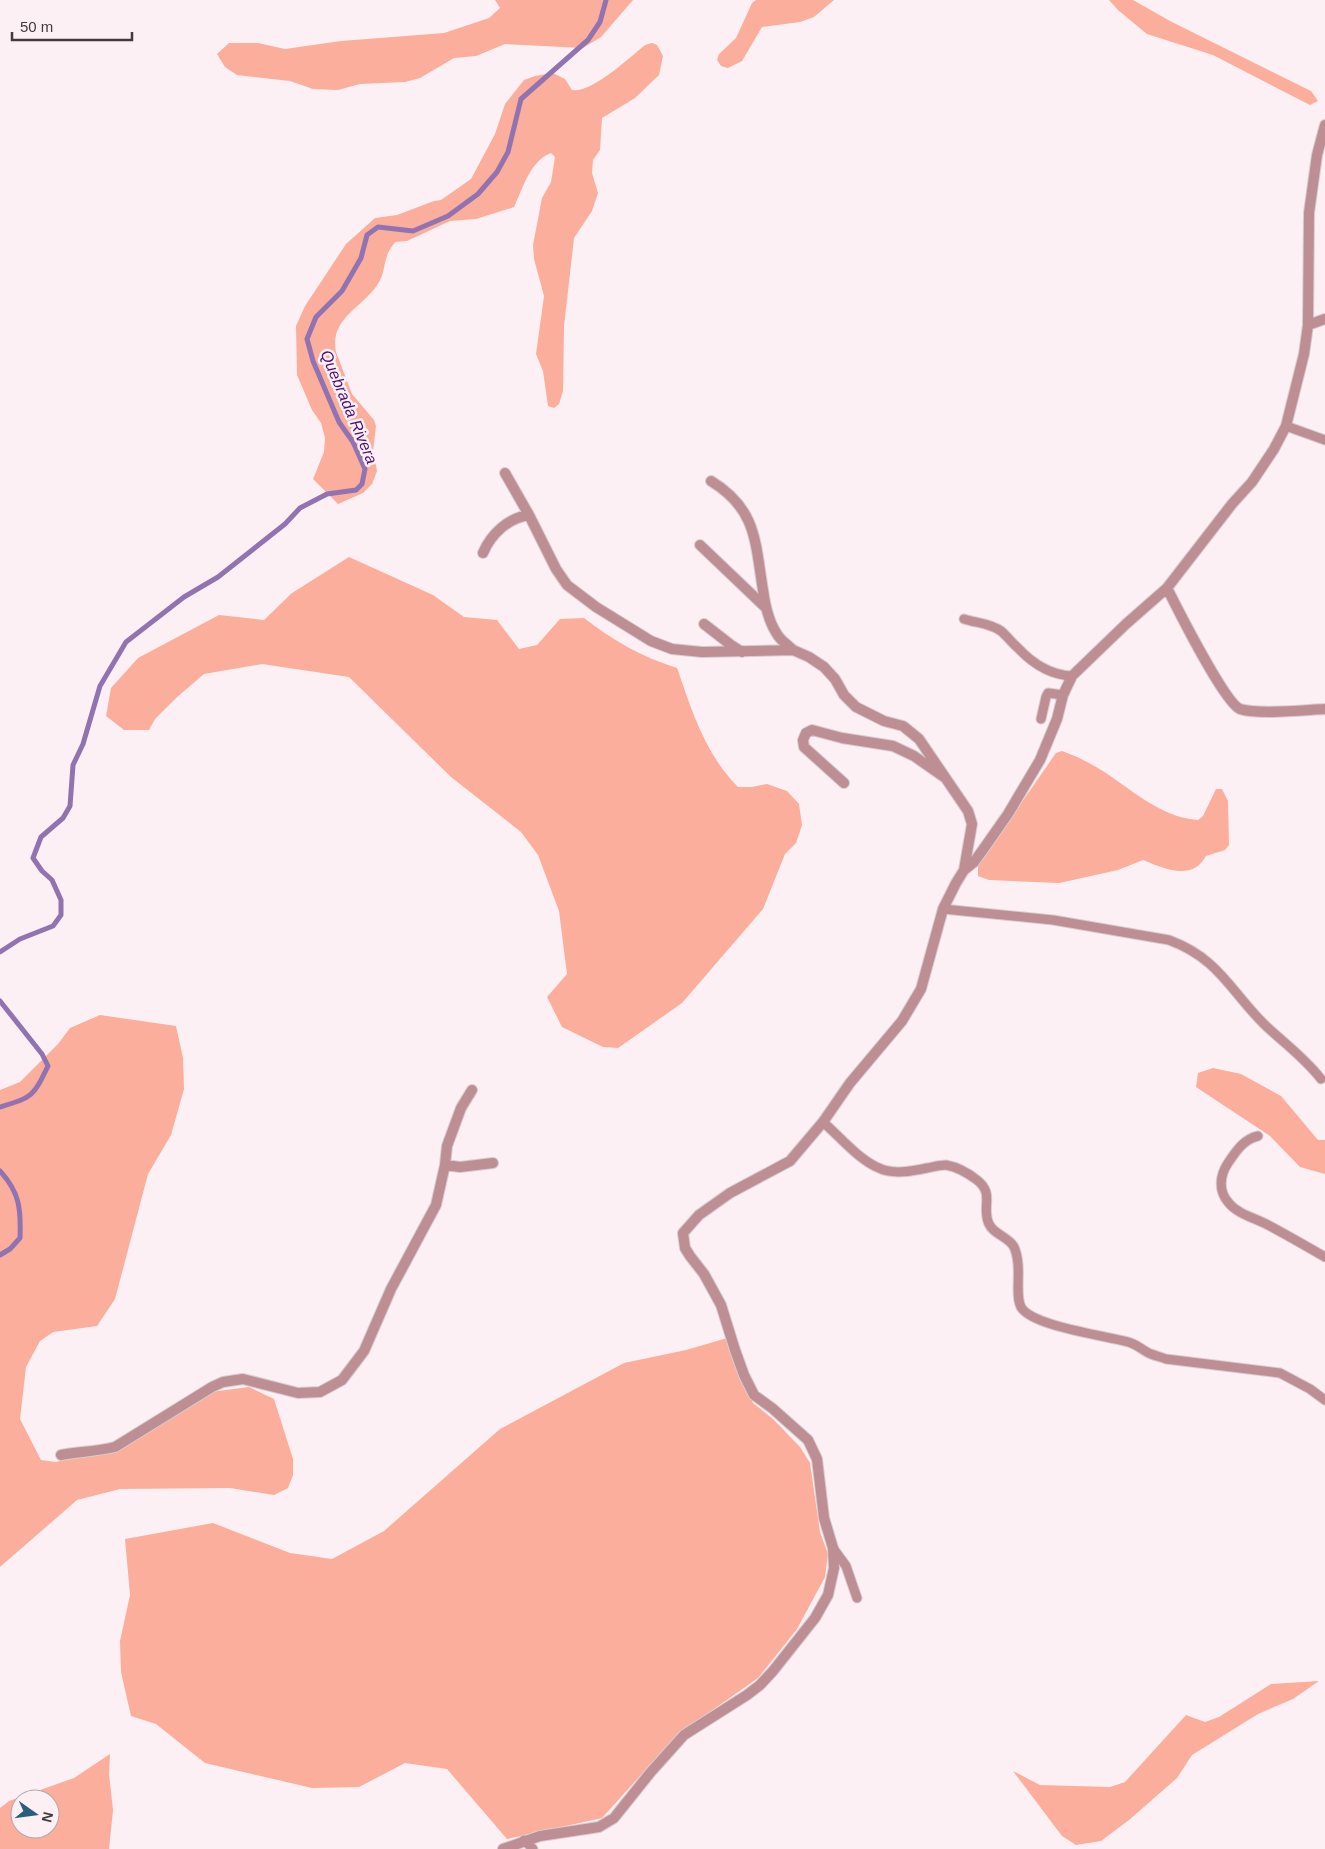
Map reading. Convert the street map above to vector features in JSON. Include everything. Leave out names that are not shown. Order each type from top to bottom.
[{"type":"street","points":[[503,1849],[524,1840],[594,1828],[608,1822],[622,1810],[650,1773],[684,1735],[760,1685],[815,1618],[828,1595],[834,1568],[832,1548],[824,1518],[817,1460],[808,1440],[772,1408],[754,1395],[735,1350],[722,1305],[704,1274],[690,1256],[682,1238],[682,1233],[699,1215],[730,1193],[790,1161],[824,1122],[850,1083],[902,1021],[916,998],[930,962],[943,909],[964,870],[982,851],[1008,814],[1040,760],[1056,719],[1063,694],[1072,676],[1167,588],[1220,519],[1252,482],[1274,448],[1286,426],[1298,382],[1308,325],[1309,213],[1317,155],[1325,125]]},
{"type":"street","points":[[1308,325],[1325,319]]},
{"type":"street","points":[[505,473],[556,569],[567,585],[596,607],[651,640],[672,649],[702,652],[793,650]]},
{"type":"street","points":[[711,481],[731,497],[747,516],[754,534],[766,608],[777,635],[793,650],[824,667],[835,679],[844,695],[856,707],[884,721],[903,726],[918,739],[968,811],[972,824],[964,870]]},
{"type":"street","points":[[483,553],[501,527],[520,516],[529,515]]},
{"type":"street","points":[[700,545],[766,608]]},
{"type":"street","points":[[1167,588],[1229,700],[1238,708],[1250,711],[1325,709]]},
{"type":"street","points":[[704,624],[743,652]]},
{"type":"street","points":[[844,783],[804,747],[803,740],[806,733],[812,730],[837,737],[893,746],[914,756],[945,778]]},
{"type":"street","points":[[61,1455],[116,1446],[223,1382],[243,1379],[298,1393],[320,1392],[342,1380],[364,1351],[391,1289],[436,1204],[445,1165],[447,1146],[461,1108],[472,1090]]},
{"type":"street","points":[[445,1165],[460,1167],[494,1163]]},
{"type":"lane","points":[[1286,426],[1325,440]]},
{"type":"lane","points":[[964,619],[1000,630],[1028,659],[1046,671],[1060,676],[1072,676]]},
{"type":"lane","points":[[1041,719],[1048,693],[1063,694]]},
{"type":"lane","points":[[943,909],[1053,920],[1169,940],[1186,946],[1201,955],[1225,978],[1266,1026],[1310,1065],[1321,1078]]},
{"type":"lane","points":[[824,1122],[865,1160],[880,1169],[902,1172],[945,1165],[962,1170],[986,1188],[988,1199],[986,1210],[989,1226],[1013,1245],[1019,1261],[1019,1299],[1021,1308],[1027,1313],[1084,1333],[1130,1342],[1150,1354],[1166,1359],[1280,1373],[1304,1385],[1325,1400]]},
{"type":"lane","points":[[1258,1136],[1249,1138],[1240,1147],[1222,1173],[1221,1188],[1224,1197],[1237,1211],[1278,1230],[1325,1257]]},
{"type":"lane","points":[[832,1548],[846,1566],[857,1598]]},
{"type":"lane","points":[[524,1840],[533,1849]]},
{"type":"shaded area","points":[[495,0],[633,0],[601,37],[583,48],[505,44],[476,56],[454,58],[420,78],[405,82],[360,84],[338,90],[313,89],[290,81],[237,75],[225,67],[217,54],[229,43],[258,43],[285,49],[341,41],[444,33],[489,18],[500,8]]},
{"type":"shaded area","points":[[756,0],[834,0],[814,17],[800,22],[762,27],[742,61],[728,68],[721,66],[717,60],[719,54],[736,38],[752,3]]},
{"type":"shaded area","points":[[1109,0],[1133,0],[1170,21],[1311,91],[1318,101],[1310,105],[1213,55],[1147,34]]},
{"type":"shaded area","points":[[652,43],[657,45],[663,56],[659,75],[635,98],[602,118],[600,150],[593,160],[592,173],[598,193],[592,211],[574,238],[564,326],[563,391],[559,404],[554,408],[548,406],[543,371],[536,354],[544,296],[534,259],[533,245],[542,198],[551,182],[555,157],[551,153],[532,169],[514,207],[476,219],[450,221],[407,241],[395,242],[389,251],[379,282],[373,291],[343,321],[335,340],[336,352],[352,394],[374,420],[376,426],[373,451],[377,471],[372,484],[363,493],[338,504],[313,479],[324,452],[325,438],[321,423],[312,410],[297,375],[296,326],[305,306],[346,244],[375,218],[397,215],[441,200],[471,179],[495,134],[505,104],[524,80],[553,73],[565,79],[572,90],[580,90],[599,81],[645,45]]},
{"type":"shaded area","points":[[349,557],[433,595],[464,617],[497,620],[519,649],[537,645],[560,619],[584,618],[605,634],[628,647],[652,659],[677,668],[694,716],[708,746],[717,761],[738,787],[767,784],[787,791],[799,804],[802,825],[796,843],[785,854],[763,909],[682,1003],[618,1048],[603,1047],[562,1027],[547,997],[567,974],[559,911],[538,855],[521,832],[451,777],[349,677],[262,664],[204,674],[155,719],[149,730],[124,730],[106,716],[111,688],[138,658],[219,615],[264,620],[292,593]]},
{"type":"shaded area","points":[[1062,751],[1078,757],[1097,768],[1152,804],[1182,817],[1198,820],[1203,816],[1216,789],[1222,789],[1228,801],[1229,845],[1225,850],[1206,856],[1193,869],[1185,871],[1168,869],[1143,860],[1118,870],[1059,883],[989,880],[978,876],[978,865],[1056,753]]},
{"type":"shaded area","points":[[100,1015],[176,1026],[183,1058],[184,1089],[171,1135],[148,1174],[115,1299],[97,1326],[53,1332],[40,1341],[26,1367],[20,1419],[41,1460],[56,1462],[112,1446],[203,1393],[249,1387],[274,1399],[293,1459],[293,1475],[288,1488],[274,1495],[230,1488],[120,1489],[77,1500],[0,1567],[0,1090],[20,1082],[58,1044],[70,1028]]},
{"type":"shaded area","points":[[1213,1068],[1241,1074],[1281,1096],[1318,1140],[1325,1140],[1325,1174],[1300,1167],[1270,1136],[1196,1087],[1198,1073]]},
{"type":"shaded area","points":[[727,1338],[753,1403],[773,1419],[800,1447],[810,1463],[820,1532],[828,1554],[825,1577],[797,1629],[758,1678],[677,1735],[602,1818],[507,1839],[447,1769],[405,1763],[359,1787],[312,1788],[205,1763],[156,1724],[131,1716],[121,1672],[120,1641],[130,1595],[125,1539],[213,1523],[290,1553],[332,1559],[384,1531],[500,1429],[624,1363],[686,1350]]},
{"type":"shaded area","points":[[1319,1681],[1293,1699],[1258,1714],[1192,1755],[1177,1778],[1129,1820],[1101,1841],[1076,1845],[1062,1836],[1013,1771],[1040,1785],[1110,1787],[1125,1782],[1186,1715],[1205,1722],[1219,1717],[1271,1684]]},
{"type":"shaded area","points":[[110,1754],[109,1774],[113,1810],[109,1849],[0,1849],[0,1808],[10,1801],[10,1839],[60,1839],[60,1789],[43,1789],[74,1778]]},
{"type":"waterway","name":"Quebrada Rivera","points":[[0,952],[20,939],[53,926],[61,915],[61,900],[52,880],[42,871],[33,858],[41,837],[63,818],[70,806],[73,765],[83,744],[100,686],[126,642],[184,597],[218,577],[285,524],[300,508],[327,494],[356,490],[362,484],[365,469],[353,442],[339,422],[313,361],[307,339],[316,317],[342,291],[361,258],[367,235],[378,227],[413,231],[448,216],[478,194],[497,172],[508,152],[521,99],[588,40],[600,22],[606,0]]},
{"type":"waterway","name":"Quebrada Rivera","points":[[0,1001],[42,1054],[48,1066],[39,1084],[31,1094],[19,1101],[0,1107]]},
{"type":"waterway","name":"Quebrada Rivera","points":[[0,1171],[12,1187],[18,1202],[20,1228],[20,1238],[10,1249],[0,1255]]}]
